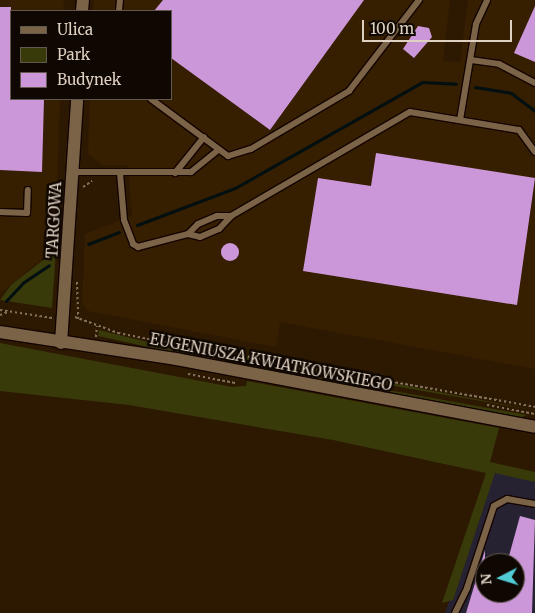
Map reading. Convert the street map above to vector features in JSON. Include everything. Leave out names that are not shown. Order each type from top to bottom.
[{"type":"main road","name":"TARGOWA","points":[[61,343],[78,100]]},
{"type":"main road","name":"EUGENIUSZA KWIATKOWSKIEGO","points":[[0,332],[61,343],[176,359],[535,427]]},
{"type":"lane","points":[[152,100],[228,156],[251,149],[349,91],[419,0]]},
{"type":"lane","points":[[460,120],[476,24],[487,0]]},
{"type":"lane","points":[[471,60],[499,64],[535,83]]},
{"type":"lane","points":[[188,234],[200,237],[219,229],[231,216],[410,112],[519,130],[535,152]]},
{"type":"lane","points":[[175,173],[204,137]]},
{"type":"lane","points":[[73,172],[191,172],[218,150]]},
{"type":"lane","points":[[120,173],[120,202],[133,244],[146,247],[188,234],[198,224],[217,216],[231,216]]},
{"type":"lane","points":[[0,212],[27,213],[28,190]]},
{"type":"lane","points":[[455,613],[467,588],[494,506],[506,499],[535,504]]},
{"type":"path","points":[[77,301],[78,319],[118,333],[535,407]]},
{"type":"path","points":[[0,310],[48,316]]},
{"type":"path","points":[[0,315],[8,312]]},
{"type":"shaded area","points":[[0,0],[64,0],[63,10],[10,10],[10,100],[60,100],[55,248],[0,294]]},
{"type":"shaded area","points":[[94,0],[450,0],[443,61],[460,62],[468,0],[535,0],[535,369],[280,322],[276,347],[88,311],[82,304],[85,234],[132,216],[128,165],[102,165],[88,154],[90,100],[172,100],[172,10],[93,10]]},
{"type":"shaded area","points":[[494,472],[535,480],[535,613],[445,613]]},
{"type":"green space","points":[[56,250],[52,308],[0,300],[11,285]]},
{"type":"green space","points":[[99,330],[216,359],[527,415],[519,418],[226,364],[98,336]]},
{"type":"green space","points":[[0,343],[232,387],[246,386],[247,381],[499,428],[490,462],[535,472],[535,482],[495,473],[453,600],[442,603],[486,473],[333,440],[129,405],[0,391]]},
{"type":"green space","points":[[173,345],[281,362],[533,410],[215,355]]},
{"type":"building","points":[[163,0],[364,0],[270,130],[172,59],[172,10],[155,10]]},
{"type":"building","points":[[535,6],[535,62],[514,53]]},
{"type":"building","points":[[0,7],[11,7],[10,100],[44,100],[42,172],[0,170]]},
{"type":"building","points":[[418,26],[429,28],[432,37],[414,58],[403,49]]},
{"type":"building","points":[[376,153],[535,178],[517,305],[303,271],[318,178],[371,186]]},
{"type":"building","points":[[226,243],[234,243],[239,248],[237,259],[226,261],[221,256],[221,248]]},
{"type":"building","points":[[520,516],[535,520],[532,613],[466,613],[475,583],[475,603],[525,603],[525,553],[510,553]]},
{"type":"waterway","points":[[137,225],[235,188],[422,82],[456,84]]},
{"type":"waterway","points":[[475,87],[511,93],[535,111]]},
{"type":"waterway","points":[[88,244],[119,232]]},
{"type":"waterway","points":[[6,301],[24,282],[49,265]]}]
